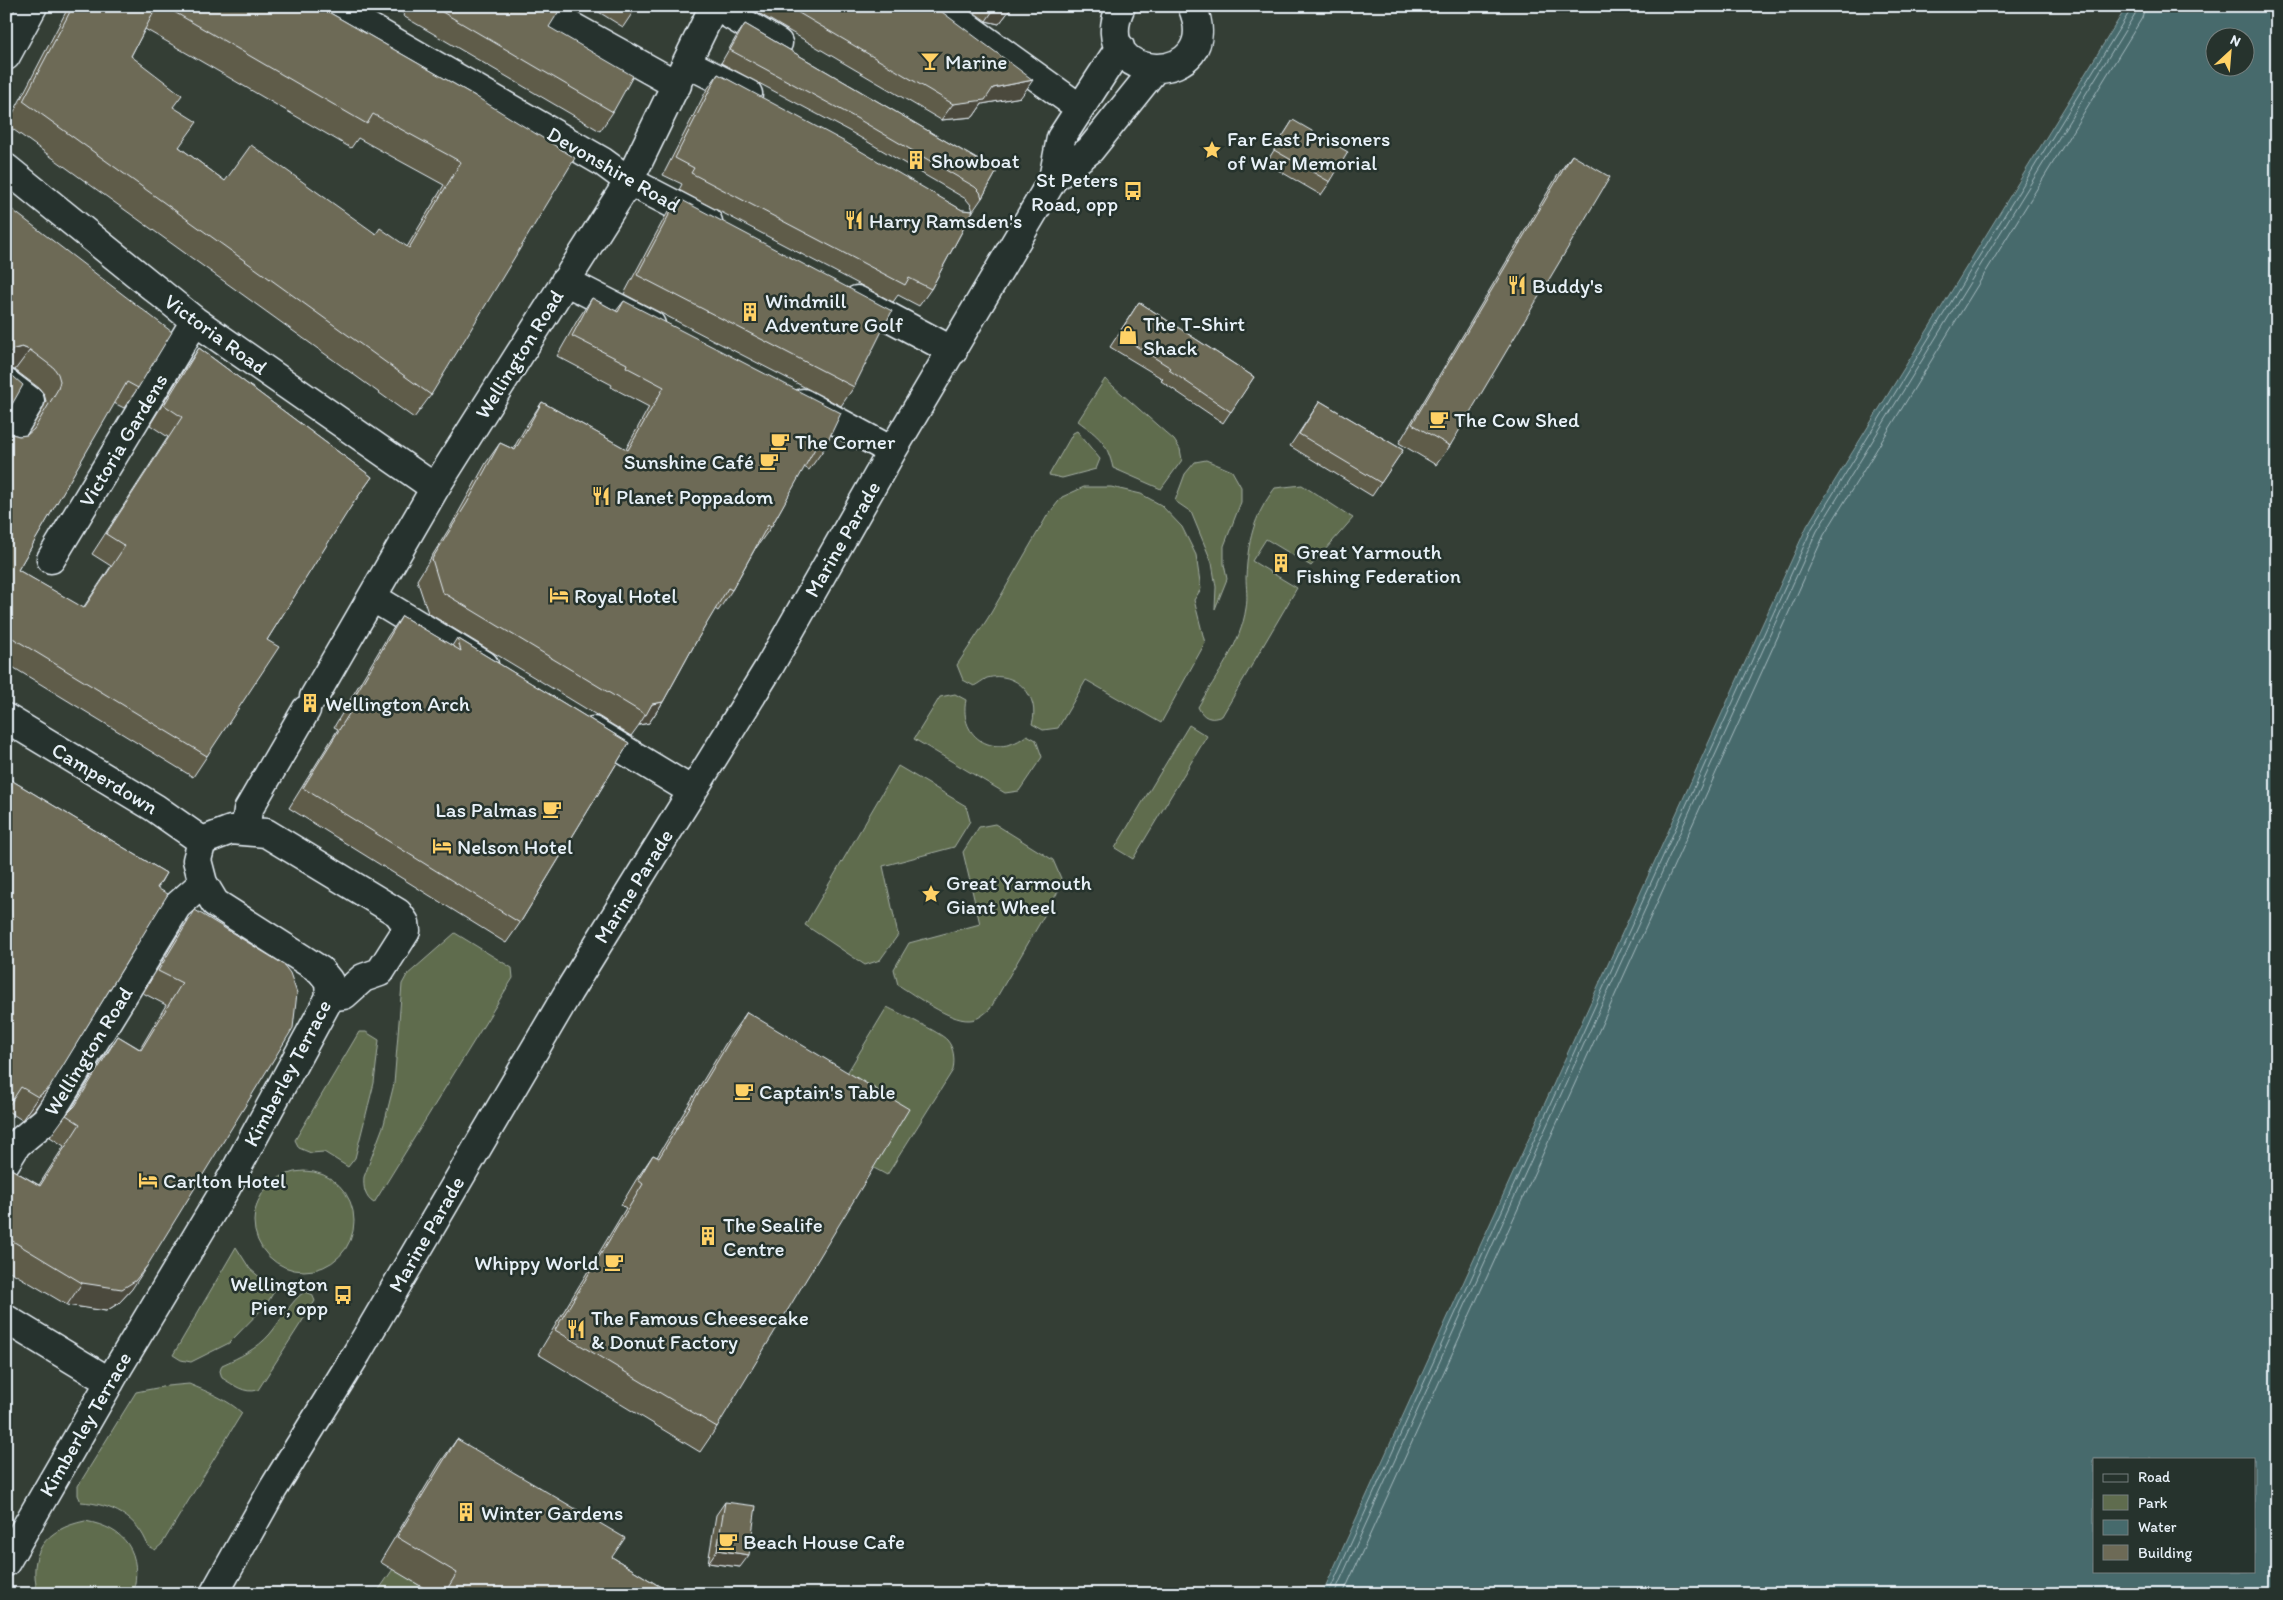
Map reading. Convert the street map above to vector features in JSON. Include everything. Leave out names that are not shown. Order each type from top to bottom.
[{"type":"street","points":[[6,56],[33,6]]},
{"type":"street","name":"Devonshire Road","points":[[332,6],[603,162],[629,180],[733,235]]},
{"type":"street","points":[[535,6],[682,74],[766,104]]},
{"type":"street","points":[[715,6],[801,56]]},
{"type":"street","name":"Wellington Road","points":[[245,831],[248,810],[435,488],[629,180],[715,6]]},
{"type":"street","points":[[938,6],[1080,108]]},
{"type":"street","points":[[1121,6],[1115,26],[1120,47],[1134,63],[1154,70],[1174,66],[1189,54],[1196,43],[1198,30],[1197,10]]},
{"type":"street","name":"Marine Parade","points":[[214,1594],[274,1489],[357,1354],[569,990],[768,669],[892,451],[953,351],[1053,179],[1061,138],[1120,47]]},
{"type":"street","name":"Marine Parade","points":[[1053,179],[1090,150],[1154,70]]},
{"type":"street","name":"Victoria Road","points":[[6,168],[194,321],[435,488]]},
{"type":"street","points":[[565,281],[669,334]]},
{"type":"street","points":[[839,291],[953,351]]},
{"type":"street","name":"Victoria Gardens","points":[[51,559],[194,321]]},
{"type":"street","points":[[6,383],[30,401],[6,441]]},
{"type":"street","points":[[782,392],[892,451]]},
{"type":"street","points":[[372,597],[507,678]]},
{"type":"street","name":"Camperdown","points":[[6,718],[155,808],[202,840]]},
{"type":"street","points":[[574,719],[692,791]]},
{"type":"street","points":[[202,840],[231,830],[266,833],[398,913],[405,923],[406,931],[380,972],[363,978],[344,995],[330,997]]},
{"type":"street","name":"Kimberley Terrace","points":[[6,1562],[110,1382],[226,1188],[330,997],[329,981],[320,970],[215,903],[203,883],[197,860],[202,840]]},
{"type":"street","name":"Wellington Road","points":[[6,1162],[17,1144],[46,1120],[177,906],[203,883]]},
{"type":"street","points":[[6,1319],[110,1382]]},
{"type":"green space","points":[[1105,379],[1174,440],[1180,449],[1182,460],[1161,489],[1113,468],[1105,446],[1078,421]]},
{"type":"green space","points":[[1077,431],[1100,459],[1096,469],[1062,478],[1049,475],[1073,433]]},
{"type":"green space","points":[[1206,460],[1232,471],[1241,487],[1241,502],[1224,546],[1224,564],[1227,579],[1215,609],[1216,587],[1212,563],[1191,512],[1175,501],[1185,474],[1195,462]]},
{"type":"green space","points":[[1302,485],[1353,518],[1311,566],[1266,539],[1252,561],[1297,588],[1222,716],[1208,718],[1202,714],[1198,707],[1227,659],[1239,634],[1247,604],[1246,577],[1248,552],[1253,530],[1261,509],[1275,488]]},
{"type":"green space","points":[[1084,487],[1111,487],[1141,494],[1161,505],[1182,527],[1196,555],[1201,589],[1194,600],[1205,643],[1161,723],[1086,680],[1058,728],[1043,730],[1032,724],[1033,704],[1024,688],[1008,678],[998,677],[987,678],[974,686],[963,680],[957,665],[988,618],[1047,516],[1062,497]]},
{"type":"green space","points":[[955,694],[966,700],[965,714],[968,725],[974,735],[982,742],[1004,746],[1027,735],[1036,740],[1042,757],[1019,791],[1005,793],[914,739],[940,697]]},
{"type":"green space","points":[[1189,725],[1207,736],[1133,859],[1115,848]]},
{"type":"green space","points":[[898,766],[966,806],[970,821],[954,847],[883,866],[898,935],[880,960],[865,965],[805,925]]},
{"type":"green space","points":[[995,824],[1053,860],[1063,883],[990,1009],[975,1019],[961,1019],[942,1012],[898,985],[894,969],[909,943],[980,924],[963,852],[979,827]]},
{"type":"green space","points":[[455,933],[512,968],[513,978],[374,1203],[365,1192],[364,1177],[384,1124],[394,1084],[402,984],[407,975]]},
{"type":"green space","points":[[887,1007],[947,1040],[951,1047],[954,1062],[953,1070],[887,1175],[872,1167],[832,1098]]},
{"type":"green space","points":[[359,1032],[366,1032],[379,1040],[374,1083],[355,1158],[348,1167],[324,1152],[311,1153],[299,1148],[295,1140]]},
{"type":"green space","points":[[304,1171],[314,1172],[332,1179],[346,1193],[353,1211],[353,1231],[346,1249],[332,1263],[314,1270],[304,1271],[294,1270],[276,1263],[262,1249],[255,1231],[254,1221],[255,1211],[262,1193],[276,1179],[294,1172]]},
{"type":"green space","points":[[236,1247],[250,1269],[275,1290],[266,1305],[229,1343],[191,1362],[181,1360],[173,1355]]},
{"type":"green space","points":[[304,1292],[312,1294],[315,1301],[258,1390],[244,1390],[222,1378],[220,1371],[222,1365],[260,1344],[274,1329],[294,1301]]},
{"type":"green space","points":[[189,1384],[224,1400],[242,1413],[162,1544],[155,1550],[148,1546],[138,1527],[122,1514],[103,1506],[81,1502],[78,1495],[78,1486],[136,1392]]},
{"type":"green space","points":[[85,1521],[99,1524],[111,1530],[121,1536],[128,1545],[133,1555],[135,1566],[133,1594],[38,1594],[35,1566],[37,1555],[42,1545],[59,1530]]},
{"type":"green space","points":[[393,1569],[434,1594],[376,1594]]},
{"type":"water","points":[[2127,6],[2277,6],[2277,1594],[1322,1594],[1807,526]]},
{"type":"building","points":[[73,6],[157,6],[131,56],[182,95],[173,107],[197,122],[179,147],[225,181],[251,145],[376,234],[380,228],[409,248],[461,162],[373,114],[367,124],[164,6],[318,6],[475,96],[575,158],[431,395],[23,101]]},
{"type":"building","points":[[432,6],[550,6],[559,11],[549,27],[633,76],[613,112]]},
{"type":"building","points":[[787,6],[934,6],[1033,80],[993,88],[985,100],[953,104]]},
{"type":"building","points":[[745,24],[997,171],[982,198],[980,192],[975,187],[858,119],[730,50]]},
{"type":"building","points":[[718,74],[845,142],[962,210],[973,211],[931,289],[909,278],[905,285],[691,173],[694,168],[675,158]]},
{"type":"building","points":[[1293,120],[1348,152],[1330,182],[1274,150]]},
{"type":"building","points":[[1572,155],[1610,177],[1450,446],[1412,424]]},
{"type":"building","name":"Windmill Adventure Golf","points":[[678,198],[892,311],[854,387],[637,275]]},
{"type":"building","points":[[6,205],[172,332],[138,388],[127,382],[18,570],[84,608],[125,546],[106,534],[182,417],[164,405],[199,348],[372,477],[352,505],[267,640],[279,647],[207,756],[6,634],[6,427],[12,434],[19,436],[27,435],[34,429],[58,389],[60,381],[54,368],[30,350],[22,347],[14,349],[6,357]]},
{"type":"building","points":[[592,298],[618,312],[624,301],[841,413],[824,449],[817,445],[771,527],[768,525],[732,590],[728,588],[663,702],[652,704],[646,715],[442,592],[432,559],[467,503],[500,443],[515,450],[542,402],[628,450],[664,387],[626,367],[627,364],[572,336]]},
{"type":"building","points":[[1139,302],[1254,377],[1231,412],[1169,370],[1171,368],[1118,335]]},
{"type":"building","points":[[6,370],[23,385],[6,415]]},
{"type":"building","points":[[1320,401],[1403,450],[1381,483],[1299,434]]},
{"type":"building","points":[[402,616],[461,651],[457,638],[629,743],[520,923],[303,788],[352,709],[348,707]]},
{"type":"building","points":[[6,777],[166,873],[157,888],[168,894],[50,1087],[38,1097],[21,1087],[6,1110]]},
{"type":"building","points":[[195,910],[283,964],[290,973],[297,993],[293,1028],[147,1266],[135,1281],[122,1289],[82,1283],[6,1237],[6,1166],[40,1186],[80,1124],[66,1115],[75,1106],[118,1036],[141,1050],[182,983],[158,971]]},
{"type":"building","name":"The Sealife Centre","points":[[747,1012],[909,1109],[717,1427],[555,1330],[643,1184],[638,1180],[653,1155],[659,1158]]},
{"type":"building","name":"Winter Gardens","points":[[457,1439],[625,1538],[612,1557],[672,1594],[444,1594],[457,1573],[397,1537]]},
{"type":"building","points":[[725,1502],[756,1506],[749,1555],[717,1550]]},
{"type":"building","points":[[373,1590],[379,1594],[371,1594]]},
{"type":"place","name":"Marine","points":[[930,61]]},
{"type":"place","name":"Far East Prisoners of War Memorial","points":[[1212,150]]},
{"type":"place","name":"Showboat","points":[[916,160]]},
{"type":"place","name":"St Peters Road, opp","points":[[1133,191]]},
{"type":"place","name":"Harry Ramsden's","points":[[854,220]]},
{"type":"place","name":"Buddy's","points":[[1517,285]]},
{"type":"place","name":"Windmill Adventure Golf","points":[[750,312]]},
{"type":"place","name":"The T-Shirt Shack","points":[[1128,335]]},
{"type":"place","name":"The Cow Shed","points":[[1439,419]]},
{"type":"place","name":"The Corner","points":[[780,441]]},
{"type":"place","name":"Sunshine Café","points":[[769,461]]},
{"type":"place","name":"Planet Poppadom","points":[[601,496]]},
{"type":"place","name":"Great Yarmouth Fishing Federation","points":[[1281,563]]},
{"type":"place","name":"Royal Hotel","points":[[559,595]]},
{"type":"place","name":"Wellington Arch","points":[[310,703]]},
{"type":"place","name":"Las Palmas","points":[[552,809]]},
{"type":"place","name":"Nelson Hotel","points":[[442,846]]},
{"type":"place","name":"Great Yarmouth Giant Wheel","points":[[931,894]]},
{"type":"place","name":"Captain's Table","points":[[744,1091]]},
{"type":"place","name":"Carlton Hotel","points":[[148,1180]]},
{"type":"place","name":"The Sealife Centre","points":[[708,1236]]},
{"type":"place","name":"Whippy World","points":[[614,1262]]},
{"type":"place","name":"Wellington Pier, opp","points":[[343,1295]]},
{"type":"place","name":"The Famous Cheesecake & Donut Factory","points":[[576,1329]]},
{"type":"place","name":"Winter Gardens","points":[[466,1512]]},
{"type":"place","name":"Beach House Cafe","points":[[728,1541]]}]
